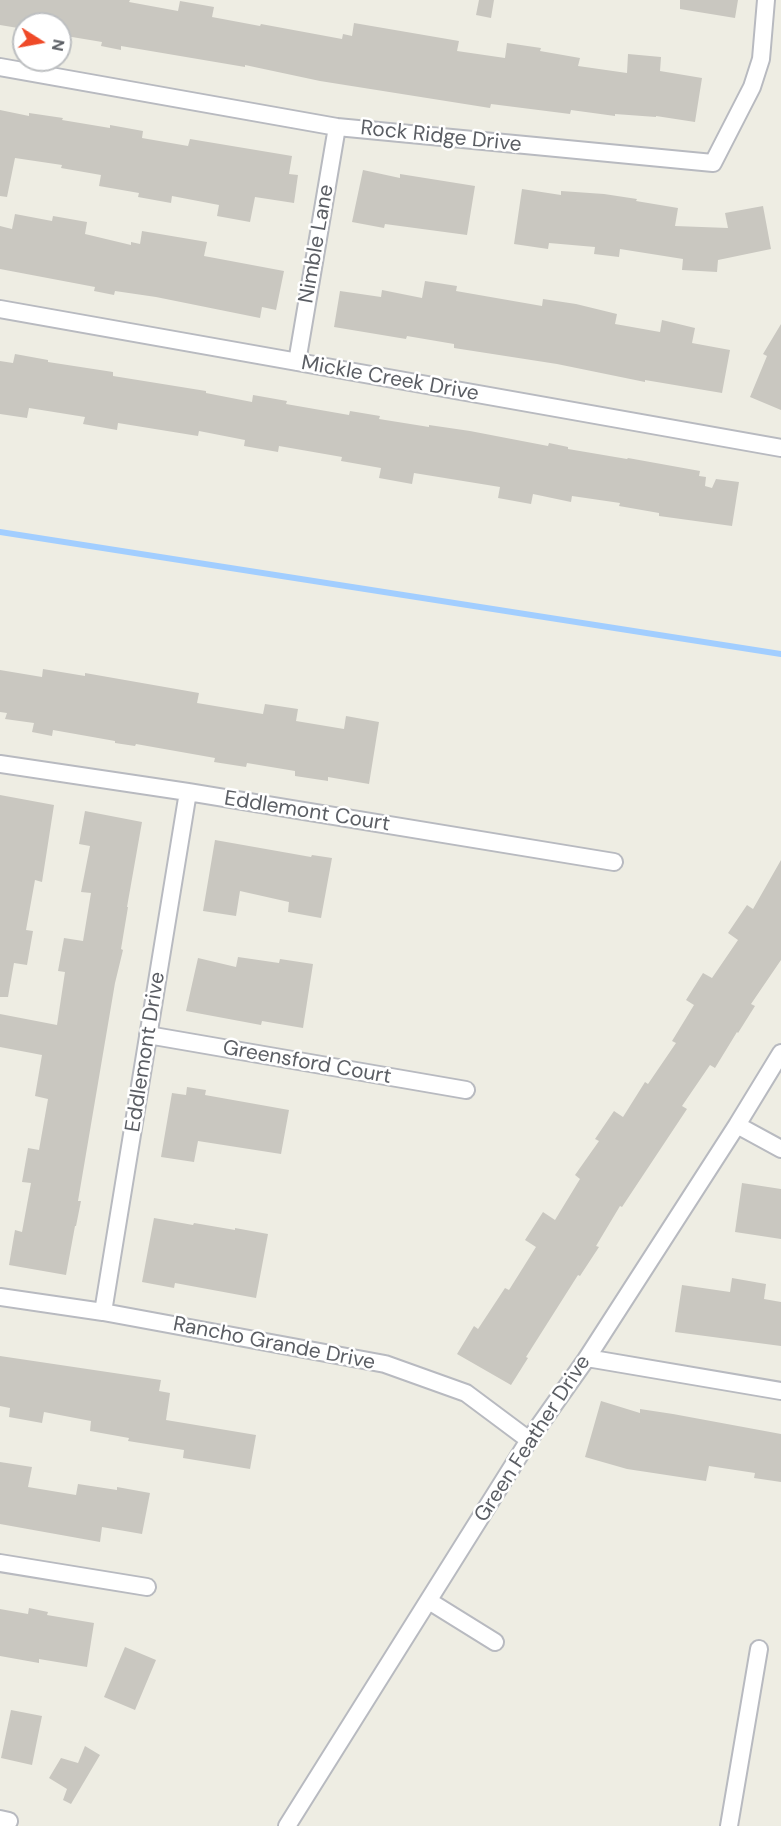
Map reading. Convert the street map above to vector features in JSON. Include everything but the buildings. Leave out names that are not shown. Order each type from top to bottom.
[{"type":"street","name":"Rock Ridge Drive","points":[[0,67],[337,127],[713,163],[752,87],[761,59],[766,0]]},
{"type":"street","name":"Nimble Lane","points":[[297,362],[337,127]]},
{"type":"street","name":"Mickle Creek Drive","points":[[0,309],[781,448]]},
{"type":"street","name":"Eddlemont Court","points":[[0,764],[188,792],[614,862]]},
{"type":"street","name":"Eddlemont Drive","points":[[104,1312],[188,792]]},
{"type":"street","name":"Greensford Court","points":[[148,1035],[466,1090]]},
{"type":"street","name":"Green Feather Drive","points":[[286,1826],[530,1440],[587,1358],[781,1053]]},
{"type":"street","points":[[737,1125],[781,1149]]},
{"type":"street","name":"Rancho Grande Drive","points":[[0,1297],[104,1312],[384,1364],[466,1393],[530,1440]]},
{"type":"street","points":[[587,1358],[781,1390]]},
{"type":"street","points":[[0,1563],[147,1587]]},
{"type":"street","points":[[429,1601],[495,1642]]},
{"type":"street","points":[[729,1826],[759,1649]]},
{"type":"waterway","points":[[0,532],[781,654]]}]
